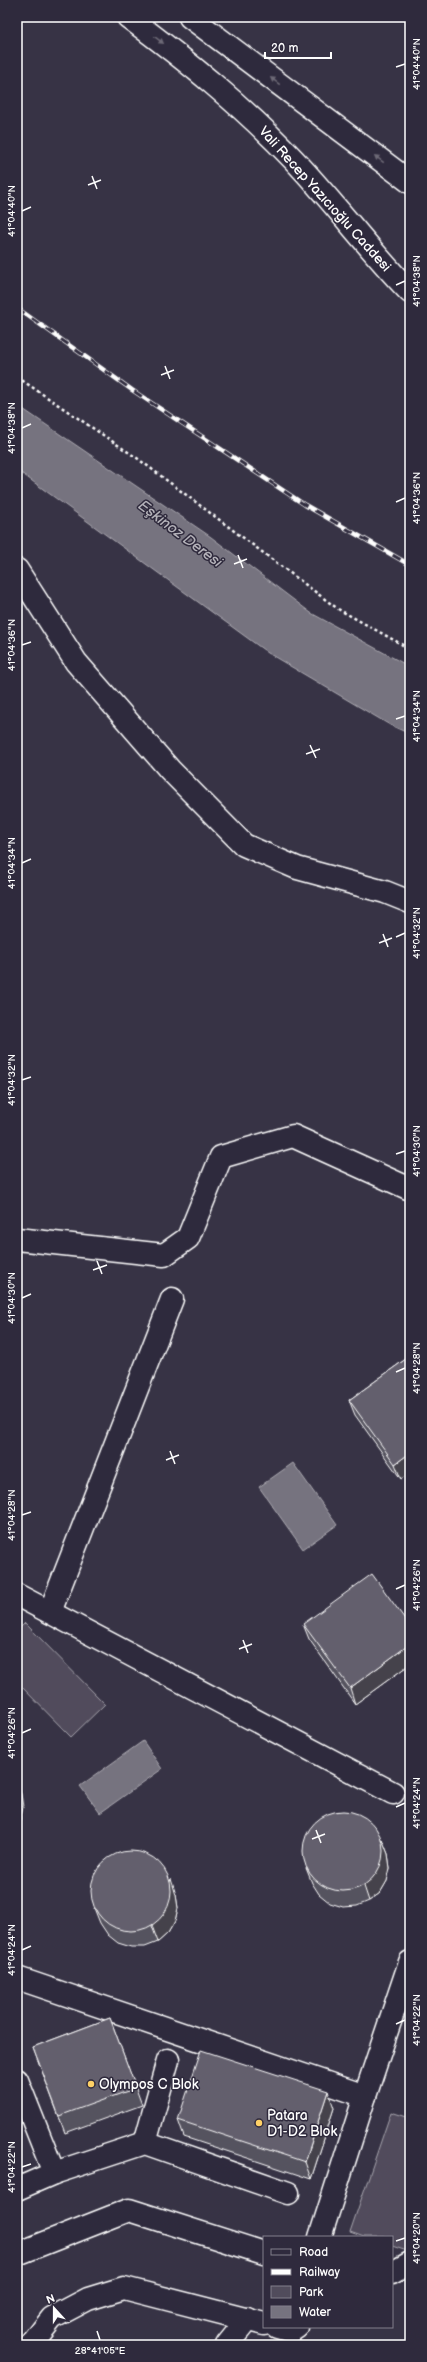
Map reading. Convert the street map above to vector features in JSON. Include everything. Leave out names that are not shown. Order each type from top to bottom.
[{"type":"street","name":"Vali Recep Yazıcıoğlu Caddesi","points":[[128,17],[235,101],[294,160],[410,292]]},
{"type":"street","points":[[190,17],[410,182]]},
{"type":"street","points":[[17,570],[76,662],[170,770],[244,845],[297,868],[384,892],[410,902]]},
{"type":"street","points":[[17,1239],[164,1255],[188,1238],[221,1157],[293,1136],[410,1189]]},
{"type":"street","points":[[50,1612],[172,1299]]},
{"type":"street","points":[[17,1595],[393,1793]]},
{"type":"street","points":[[320,2236],[410,1962]]},
{"type":"street","points":[[17,1978],[365,2096]]},
{"type":"street","points":[[145,2143],[168,2060]]},
{"type":"street","points":[[17,2080],[54,2173]]},
{"type":"street","points":[[17,2189],[54,2173],[145,2143],[288,2193]]},
{"type":"street","points":[[17,2254],[128,2210],[263,2253]]},
{"type":"street","points":[[393,2272],[410,2263]]},
{"type":"street","points":[[31,2345],[52,2318],[88,2299],[124,2288],[256,2321]]},
{"type":"street","points":[[227,2345],[256,2321]]},
{"type":"path","points":[[17,377],[137,458],[338,609],[410,649]]},
{"type":"green space","points":[[25,1623],[105,1704],[71,1737],[17,1682],[17,1631]]},
{"type":"green space","points":[[391,2112],[410,2118],[410,2252],[393,2246],[393,2236],[361,2236],[350,2232]]},
{"type":"water","name":"Eşkinoz Deresi","points":[[17,405],[211,537],[311,613],[410,667],[410,734],[390,725],[268,653],[17,470]]},
{"type":"water","points":[[293,1463],[337,1525],[303,1549],[259,1487]]},
{"type":"water","points":[[143,1741],[162,1769],[100,1813],[80,1786]]},
{"type":"building","points":[[410,1356],[410,1453],[395,1464],[349,1400]]},
{"type":"building","points":[[372,1574],[410,1626],[410,1644],[350,1688],[303,1624]]},
{"type":"building","points":[[335,1811],[351,1811],[372,1822],[383,1843],[383,1859],[372,1880],[351,1891],[335,1891],[321,1885],[314,1880],[309,1873],[303,1859],[303,1843],[309,1829],[314,1822],[321,1817]]},
{"type":"building","points":[[123,1851],[139,1851],[160,1862],[171,1883],[171,1899],[160,1920],[139,1931],[123,1931],[109,1925],[102,1920],[97,1913],[91,1899],[91,1883],[97,1869],[102,1862],[109,1857]]},
{"type":"building","name":"Olympos C Blok","points":[[110,2018],[136,2088],[59,2116],[33,2047]]},
{"type":"building","name":"Patara D1-D2 Blok","points":[[201,2050],[328,2091],[305,2162],[178,2120]]},
{"type":"railway","points":[[17,308],[132,390],[305,505],[410,565]]},
{"type":"place","name":"Olympos C Blok","points":[[91,2084]]},
{"type":"place","name":"Patara D1-D2 Blok","points":[[259,2123]]}]
